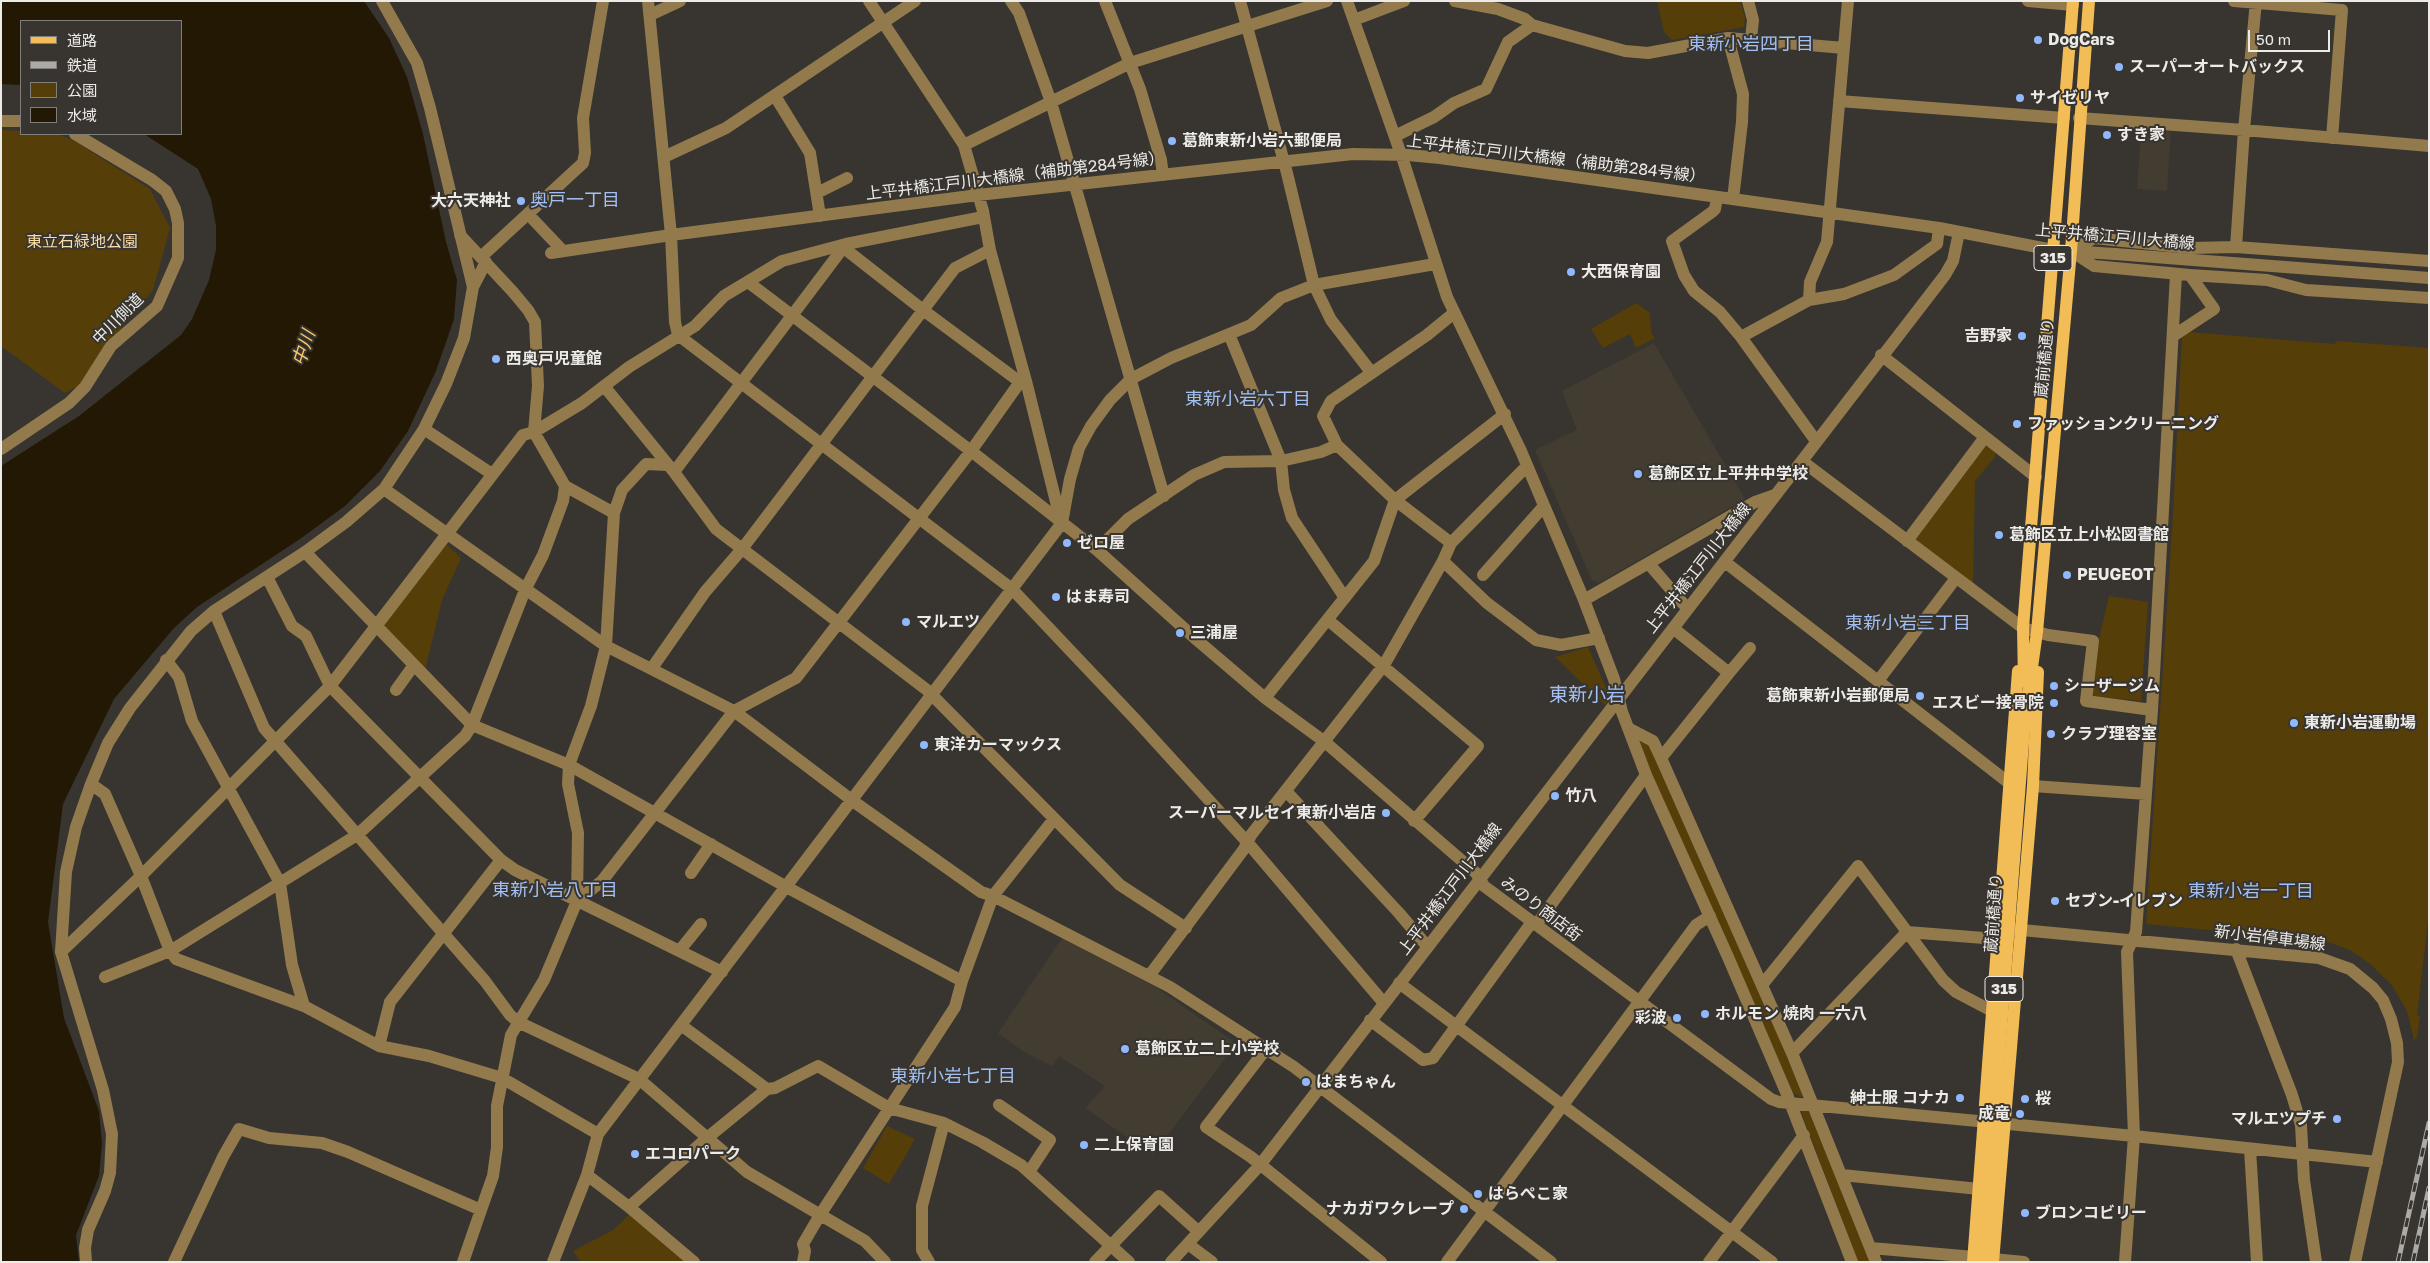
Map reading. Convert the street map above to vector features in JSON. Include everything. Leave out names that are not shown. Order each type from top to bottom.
[{"type":"main road","name":"蔵前橋通り","points":[[1983,1260],[2025,717],[2037,632],[2071,251],[2079,118],[2089,1]]},
{"type":"main road","name":"蔵前橋通り","points":[[2025,717],[2023,628],[2073,3]]},
{"type":"main road","points":[[1983,1260],[1979,1189],[2009,783],[2023,628]]},
{"type":"main road","points":[[1983,1260],[2003,1123],[2021,930],[2038,697],[2037,632]]},
{"type":"main road","points":[[2001,896],[2004,902],[2011,906],[2018,905],[2023,901]]},
{"type":"street","points":[[382,1],[417,63],[430,108],[473,287]]},
{"type":"street","points":[[86,1262],[85,1248],[88,1230],[105,1191],[110,1173],[112,1134],[103,1090],[61,952],[66,872],[76,827],[91,784],[108,743],[125,715],[190,631],[214,611],[305,552],[346,522],[384,489],[424,429],[446,384],[464,338],[473,287],[483,259],[583,163],[585,153],[583,118],[603,1]]},
{"type":"street","points":[[648,1],[664,157],[671,235],[675,322],[678,335],[1012,590],[1136,720],[1248,842],[1383,1002]]},
{"type":"street","points":[[650,15],[680,1]]},
{"type":"street","points":[[869,1],[964,145],[978,195],[1023,382],[1062,523]]},
{"type":"street","points":[[664,157],[726,128],[915,1]]},
{"type":"street","points":[[1011,1],[1018,13],[1052,102],[1164,496]]},
{"type":"street","points":[[1105,1],[1130,63],[1162,160],[1163,175]]},
{"type":"street","points":[[1240,1],[1284,161],[1314,285],[1331,320],[1371,372]]},
{"type":"street","points":[[964,145],[1130,63],[1248,28],[1327,1]]},
{"type":"street","points":[[1347,1],[1395,136],[1435,264],[1454,313],[1504,414],[1584,600],[1614,678],[1618,698],[1646,775],[1710,916],[1804,1135],[1852,1262]]},
{"type":"street","points":[[1354,20],[1404,1]]},
{"type":"street","points":[[1455,1],[1498,9],[1525,19],[1532,25],[1625,51],[1648,53],[1728,38],[1844,48]]},
{"type":"street","points":[[1748,1],[1753,20],[1752,39]]},
{"type":"street","points":[[1809,300],[1810,282],[1827,242],[1848,1]]},
{"type":"street","points":[[2028,1],[2073,3]]},
{"type":"street","points":[[2234,1],[2342,10],[2332,138]]},
{"type":"street","points":[[2236,247],[2244,130],[2256,3]]},
{"type":"street","points":[[1395,136],[1434,117],[1454,103],[1486,89],[1508,42],[1532,25]]},
{"type":"street","points":[[1728,38],[1743,94],[1742,122],[1733,200]]},
{"type":"street","points":[[775,96],[801,135],[810,153],[820,216]]},
{"type":"street","points":[[1839,101],[2064,118]]},
{"type":"street","points":[[2079,118],[2429,146]]},
{"type":"street","points":[[1,121],[20,121]]},
{"type":"street","name":"中川側道","points":[[1,449],[62,408],[85,387],[111,346],[156,306],[178,258],[178,223],[175,209],[166,191],[152,180],[77,135]]},
{"type":"street","name":"上平井橋江戸川大橋線（補助第284号線）","points":[[528,214],[557,252],[671,235],[978,195],[1353,154],[1440,158],[1959,232]]},
{"type":"street","points":[[817,193],[848,178]]},
{"type":"street","points":[[1717,197],[1712,212],[1672,240],[1684,276],[1694,291],[1720,312],[1740,337],[1816,442]]},
{"type":"street","points":[[61,952],[228,790],[330,686],[523,435],[534,432],[582,403],[678,335],[695,326],[724,296],[782,261],[846,244],[982,217]]},
{"type":"street","points":[[1740,337],[1809,300],[1844,294],[1894,275],[1937,244],[1939,228]]},
{"type":"street","name":"上平井橋江戸川大橋線","points":[[1171,1262],[1260,1164],[1320,1088],[1383,1002],[1802,462],[1881,355],[1945,275],[1953,261],[1959,232],[2053,250],[2429,278]]},
{"type":"street","points":[[460,235],[528,310],[534,322],[538,386],[534,432],[565,486],[614,513]]},
{"type":"street","points":[[2429,261],[2236,247],[2190,248],[2094,238],[2071,251],[2094,266],[2190,276],[2267,280],[2306,290],[2429,298]]},
{"type":"street","points":[[846,244],[849,252],[923,310],[1023,382]]},
{"type":"street","points":[[671,468],[741,384],[846,244]]},
{"type":"street","points":[[652,668],[705,592],[742,549],[955,268],[990,250]]},
{"type":"street","points":[[2267,280],[2271,251]]},
{"type":"street","points":[[553,1262],[587,1175],[598,1134],[1062,523],[1070,479],[1079,448],[1090,426],[1105,406],[1131,380],[1171,358],[1251,325],[1281,298],[1314,285],[1435,264]]},
{"type":"street","points":[[2125,1262],[2134,1136],[2127,952],[2136,932],[2146,794],[2176,274]]},
{"type":"street","points":[[2173,336],[2214,309],[2190,276]]},
{"type":"street","name":"みのり商店街","points":[[748,282],[971,450],[1097,550],[1265,698],[1325,742],[1479,879],[1484,886],[1771,1099],[1790,1103],[2134,1136],[2377,1162]]},
{"type":"street","points":[[1451,543],[1395,500],[1337,445],[1323,416],[1332,401],[1371,372],[1427,335],[1454,313]]},
{"type":"street","points":[[1229,334],[1281,461],[1284,490],[1292,518],[1345,598]]},
{"type":"street","points":[[1881,355],[2036,477]]},
{"type":"street","points":[[577,900],[602,881],[734,712],[796,678],[1023,382]]},
{"type":"street","points":[[604,386],[671,468],[716,529],[932,696],[1120,885],[1186,928]]},
{"type":"street","points":[[1265,698],[1374,561],[1395,500],[1504,414]]},
{"type":"street","points":[[424,429],[492,474]]},
{"type":"street","points":[[1907,541],[1985,437]]},
{"type":"street","points":[[1097,550],[1128,519],[1194,475],[1224,462],[1281,461],[1321,452],[1337,445]]},
{"type":"street","points":[[1802,462],[2023,628],[2093,641],[2086,701],[2152,710]]},
{"type":"street","points":[[463,1262],[492,1176],[497,1147],[497,1106],[511,1035],[544,980],[577,900],[578,833],[568,784],[569,765],[591,706],[606,646],[614,513],[622,490],[646,464],[671,468]]},
{"type":"street","points":[[1149,976],[1286,791],[1384,665],[1443,561],[1451,543],[1527,466]]},
{"type":"street","points":[[105,977],[170,950],[357,835],[465,736],[472,725],[525,590],[543,555],[563,501],[565,486]]},
{"type":"street","points":[[384,489],[606,646],[652,668],[734,712],[852,800],[981,892],[993,896],[1170,987],[1307,1076],[1320,1088],[1551,1262]]},
{"type":"street","points":[[1584,600],[1650,564],[1755,502],[1775,495]]},
{"type":"street","points":[[1483,574],[1544,506]]},
{"type":"street","points":[[305,552],[472,725],[569,765],[787,887],[962,981]]},
{"type":"street","points":[[1443,561],[1487,603],[1536,640],[1561,645],[1599,638]]},
{"type":"street","points":[[1725,562],[2009,783]]},
{"type":"street","points":[[1650,564],[1687,608]]},
{"type":"street","points":[[267,577],[292,626],[306,636],[330,686],[501,860],[515,870],[722,972]]},
{"type":"street","points":[[1878,681],[1956,578]]},
{"type":"street","points":[[214,611],[264,728],[485,981],[504,1008],[518,1022],[639,1079],[747,1172],[865,1241],[885,1262]]},
{"type":"street","points":[[1328,620],[1384,665],[1478,746],[1414,821]]},
{"type":"street","points":[[1673,628],[1729,673]]},
{"type":"street","points":[[1661,758],[1750,648]]},
{"type":"street","points":[[166,660],[178,677],[192,721],[280,883],[292,965],[304,1006]]},
{"type":"street","points":[[396,690],[414,666]]},
{"type":"street","points":[[1628,728],[1653,741],[1661,758],[1792,1053],[1876,1262]]},
{"type":"street","points":[[1370,1020],[1423,1060],[1433,1058],[1646,775]]},
{"type":"street","points":[[91,784],[105,794],[141,876],[170,950],[176,959],[304,1006],[379,1046],[429,1056],[502,1078],[598,1134]]},
{"type":"street","points":[[2032,786],[2146,794]]},
{"type":"street","points":[[1286,791],[1427,946]]},
{"type":"street","points":[[803,1262],[805,1251],[803,1244],[820,1215],[956,1007],[962,981],[993,896],[1054,819]]},
{"type":"street","points":[[690,873],[711,844]]},
{"type":"street","points":[[379,1046],[390,1002],[501,860]]},
{"type":"street","points":[[1762,985],[1858,866],[1950,988],[1992,1011]]},
{"type":"street","points":[[1447,1262],[1696,925],[1710,916]]},
{"type":"street","points":[[680,950],[701,924]]},
{"type":"street","name":"新小岩停車場線","points":[[1907,932],[1998,934],[2021,930],[2236,949],[2326,959],[2358,974],[2383,1000],[2395,1032],[2398,1062],[2355,1262]]},
{"type":"street","points":[[1792,1053],[1907,932]]},
{"type":"street","points":[[2236,949],[2292,1095],[2300,1124],[2304,1180],[2316,1262]]},
{"type":"street","points":[[1399,983],[1772,1262]]},
{"type":"street","points":[[681,1024],[767,1089]]},
{"type":"street","points":[[1266,1049],[1206,1127],[1260,1164],[1381,1262]]},
{"type":"street","points":[[630,1207],[707,1138],[767,1089],[775,1088],[818,1066],[889,1108],[944,1123],[982,1142],[1028,1172],[1129,1262]]},
{"type":"street","points":[[999,1105],[1050,1140],[1028,1172]]},
{"type":"street","points":[[929,1262],[922,1250],[922,1206],[944,1123]]},
{"type":"street","points":[[174,1262],[223,1157],[239,1129],[269,1138],[322,1143],[348,1152],[481,1210]]},
{"type":"street","points":[[1709,1262],[1804,1135]]},
{"type":"street","points":[[2250,1149],[2257,1262]]},
{"type":"street","points":[[587,1175],[630,1207],[694,1262]]},
{"type":"street","points":[[1842,1175],[1979,1189]]},
{"type":"street","points":[[1095,1262],[1159,1196],[1198,1232]]},
{"type":"street","points":[[1188,1244],[1212,1262]]},
{"type":"street","points":[[1871,1248],[1983,1260],[2024,1262]]},
{"type":"shaded area","points":[[2141,130],[2171,132],[2167,191],[2137,189]]},
{"type":"shaded area","name":"葛飾区立上平井中学校","points":[[1654,343],[1745,499],[1599,583],[1592,580],[1535,450],[1577,430],[1562,391]]},
{"type":"shaded area","name":"葛飾区立二上小学校","points":[[1062,938],[1154,986],[1233,1041],[1235,1045],[1153,1155],[1085,1108],[1105,1086],[1059,1056],[1052,1066],[1024,1052],[998,1033]]},
{"type":"green space","points":[[1657,1],[1740,1],[1745,18],[1744,27],[1672,40],[1664,32]]},
{"type":"green space","name":"東立石緑地公園","points":[[1,130],[20,131],[20,135],[60,135],[74,141],[150,189],[170,228],[153,290],[101,352],[78,388],[76,387],[65,393],[1,346]]},
{"type":"green space","points":[[1636,303],[1650,313],[1651,332],[1655,338],[1636,348],[1630,334],[1603,348],[1591,329]]},
{"type":"green space","name":"東新小岩運動場","points":[[2189,332],[2335,344],[2336,341],[2429,348],[2429,912],[2417,1015],[2420,1016],[2417,1037],[2414,1040],[2407,1011],[2392,985],[2369,963],[2350,950],[2331,943],[2314,940],[2146,924],[2173,515],[2182,335]]},
{"type":"green space","points":[[1989,446],[1995,450],[1995,457],[1975,481],[1973,586],[1908,541],[1983,447]]},
{"type":"green space","points":[[446,544],[461,558],[442,600],[425,670],[382,627]]},
{"type":"green space","points":[[2109,596],[2148,602],[2141,701],[2091,696],[2097,648]]},
{"type":"green space","points":[[1588,647],[1611,699],[1605,705],[1555,657]]},
{"type":"green space","points":[[1640,739],[1652,746],[1747,958],[1803,1096],[1801,1097],[1793,1093],[1657,786],[1639,743]]},
{"type":"green space","points":[[1800,1109],[1811,1109],[1872,1262],[1858,1262]]},
{"type":"green space","points":[[887,1126],[915,1139],[889,1184],[863,1168]]},
{"type":"green space","points":[[631,1213],[684,1260],[681,1262],[581,1262],[573,1251],[613,1230]]},
{"type":"water","name":"中川","points":[[1,1],[364,1],[389,38],[407,77],[423,134],[446,242],[457,280],[454,319],[436,371],[408,431],[380,471],[345,506],[300,539],[197,607],[174,628],[114,699],[63,804],[48,922],[64,1018],[99,1111],[102,1144],[99,1176],[76,1235],[79,1262],[1,1262],[1,466],[79,416],[181,335],[192,319],[209,280],[216,250],[216,226],[211,199],[198,169],[146,135],[182,135],[182,20],[20,20],[20,85],[1,84]]},
{"type":"railway","points":[[2398,1262],[2429,1123]]},
{"type":"railway","points":[[2413,1262],[2429,1188]]},
{"type":"place","name":"DogCars","points":[[2038,40]]},
{"type":"place","name":"スーパーオートバックス","points":[[2119,67]]},
{"type":"place","name":"サイゼリヤ","points":[[2020,98]]},
{"type":"place","name":"すき家","points":[[2107,135]]},
{"type":"place","name":"葛飾東新小岩六郵便局","points":[[1172,141]]},
{"type":"place","name":"大六天神社","points":[[521,201]]},
{"type":"place","name":"大西保育園","points":[[1571,272]]},
{"type":"place","name":"吉野家","points":[[2022,336]]},
{"type":"place","name":"西奥戸児童館","points":[[496,359]]},
{"type":"place","name":"ファッションクリーニング","points":[[2017,424]]},
{"type":"place","name":"葛飾区立上平井中学校","points":[[1638,474]]},
{"type":"place","name":"葛飾区立上小松図書館","points":[[1999,535]]},
{"type":"place","name":"ゼロ屋","points":[[1067,543]]},
{"type":"place","name":"PEUGEOT","points":[[2067,575]]},
{"type":"place","name":"はま寿司","points":[[1056,597]]},
{"type":"place","name":"マルエツ","points":[[906,622]]},
{"type":"place","name":"三浦屋","points":[[1180,633]]},
{"type":"place","name":"シーザージム","points":[[2054,686]]},
{"type":"place","name":"葛飾東新小岩郵便局","points":[[1920,696]]},
{"type":"place","name":"エスビー接骨院","points":[[2054,703]]},
{"type":"place","name":"東新小岩運動場","points":[[2294,723]]},
{"type":"place","name":"クラブ理容室","points":[[2051,734]]},
{"type":"place","name":"東洋カーマックス","points":[[924,745]]},
{"type":"place","name":"竹八","points":[[1555,796]]},
{"type":"place","name":"スーパーマルセイ東新小岩店","points":[[1386,813]]},
{"type":"place","name":"セブン-イレブン","points":[[2055,901]]},
{"type":"place","name":"ホルモン 焼肉 一六八","points":[[1705,1014]]},
{"type":"place","name":"彩波","points":[[1677,1018]]},
{"type":"place","name":"葛飾区立二上小学校","points":[[1125,1049]]},
{"type":"place","name":"はまちゃん","points":[[1306,1082]]},
{"type":"place","name":"紳士服 コナカ","points":[[1960,1098]]},
{"type":"place","name":"桜","points":[[2025,1099]]},
{"type":"place","name":"成竜","points":[[2020,1114]]},
{"type":"place","name":"マルエツプチ","points":[[2337,1119]]},
{"type":"place","name":"二上保育園","points":[[1084,1145]]},
{"type":"place","name":"エコロパーク","points":[[635,1154]]},
{"type":"place","name":"はらぺこ家","points":[[1478,1194]]},
{"type":"place","name":"ナカガワクレープ","points":[[1464,1209]]},
{"type":"place","name":"ブロンコビリー","points":[[2025,1213]]},
{"type":"district","name":"東新小岩四丁目","points":[[1751,44]]},
{"type":"district","name":"奥戸一丁目","points":[[575,200]]},
{"type":"district","name":"東新小岩六丁目","points":[[1248,399]]},
{"type":"district","name":"東新小岩三丁目","points":[[1908,623]]},
{"type":"district","name":"東新小岩","points":[[1587,695]]},
{"type":"district","name":"東新小岩八丁目","points":[[555,890]]},
{"type":"district","name":"東新小岩一丁目","points":[[2251,891]]},
{"type":"district","name":"東新小岩七丁目","points":[[953,1076]]}]
